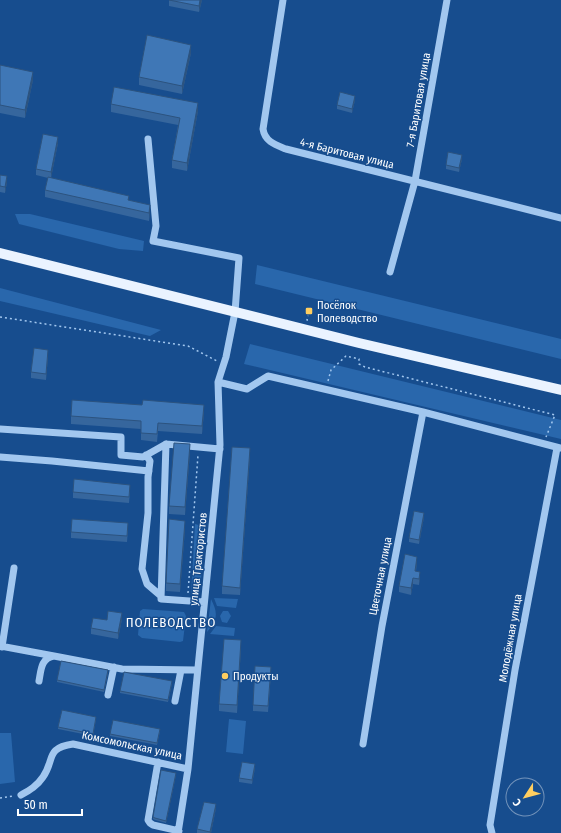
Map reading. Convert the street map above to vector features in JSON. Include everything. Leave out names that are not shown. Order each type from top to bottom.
[{"type":"main road","points":[[0,253],[359,343],[561,390]]},
{"type":"street","name":"4-я Баритовая улица","points":[[283,0],[263,129],[267,140],[286,149],[561,218]]},
{"type":"street","name":"7-я Баритовая улица","points":[[390,272],[415,181],[447,0]]},
{"type":"street","name":"улица Трактористов","points":[[148,138],[156,226],[153,240],[239,258],[235,312],[226,357],[218,382],[220,449],[188,769],[179,832]]},
{"type":"street","points":[[218,382],[247,389],[268,376],[423,412],[559,448]]},
{"type":"street","name":"Цветочная улица","points":[[363,744],[382,626],[423,412]]},
{"type":"street","points":[[0,429],[121,437],[121,455],[143,457],[166,444],[220,449]]},
{"type":"street","points":[[161,596],[166,444]]},
{"type":"street","name":"Молодёжная улица","points":[[492,833],[490,825],[515,670],[559,448]]},
{"type":"street","points":[[146,455],[150,461],[148,513],[142,569],[147,584],[161,596],[161,599],[204,602]]},
{"type":"street","points":[[0,457],[149,470]]},
{"type":"street","points":[[14,568],[1,646],[124,669],[198,670]]},
{"type":"street","points":[[39,680],[44,661],[47,658],[54,656]]},
{"type":"street","points":[[108,695],[114,667]]},
{"type":"street","points":[[175,701],[181,670]]},
{"type":"street","name":"Комсомольская улица","points":[[21,795],[35,787],[44,776],[51,755],[60,747],[73,744],[188,769]]},
{"type":"street","points":[[158,762],[148,820],[153,825],[179,832]]},
{"type":"path","points":[[0,317],[188,346],[217,361],[226,357]]},
{"type":"path","points":[[327,390],[331,370],[346,356],[352,357],[359,359],[359,364],[365,367],[555,415],[543,444]]},
{"type":"path","points":[[187,601],[199,447]]},
{"type":"path","points":[[0,798],[21,795]]},
{"type":"shaded area","points":[[15,214],[30,214],[144,241],[143,251],[119,249],[19,224]]},
{"type":"shaded area","points":[[257,265],[561,339],[561,359],[255,284]]},
{"type":"shaded area","points":[[0,288],[161,330],[150,336],[0,301]]},
{"type":"shaded area","points":[[250,344],[561,420],[561,439],[244,364]]},
{"type":"shaded area","points":[[195,524],[202,526],[205,531],[200,592],[197,595],[191,596]]},
{"type":"shaded area","points":[[214,598],[238,599],[236,608],[217,606]]},
{"type":"shaded area","points":[[211,599],[215,608],[216,616],[207,632]]},
{"type":"shaded area","points":[[143,609],[184,612],[186,616],[183,641],[180,642],[142,638],[138,635],[140,611]]},
{"type":"shaded area","points":[[223,611],[228,611],[231,616],[227,623],[222,622],[220,616]]},
{"type":"shaded area","points":[[216,626],[235,628],[234,636],[210,634]]},
{"type":"shaded area","points":[[229,719],[246,721],[243,754],[226,752]]},
{"type":"shaded area","points":[[0,733],[11,733],[15,782],[0,784]]},
{"type":"building","points":[[169,0],[200,0],[199,6]]},
{"type":"building","points":[[147,35],[191,45],[182,86],[139,77]]},
{"type":"building","points":[[0,65],[33,72],[25,110],[0,105]]},
{"type":"building","points":[[114,87],[198,103],[187,163],[172,160],[180,118],[111,104]]},
{"type":"building","points":[[340,92],[355,96],[352,109],[337,105]]},
{"type":"building","points":[[43,134],[58,137],[51,172],[36,169]]},
{"type":"building","points":[[448,152],[462,155],[459,168],[446,165]]},
{"type":"building","points":[[0,175],[7,176],[5,187],[0,186]]},
{"type":"building","points":[[48,177],[129,196],[128,200],[150,205],[149,213],[45,190]]},
{"type":"building","points":[[34,348],[48,350],[46,374],[31,372]]},
{"type":"building","points":[[72,400],[142,405],[143,400],[204,405],[202,426],[158,423],[157,434],[141,433],[141,421],[71,416]]},
{"type":"building","points":[[174,443],[190,444],[185,507],[169,506]]},
{"type":"building","points":[[232,447],[250,448],[240,588],[222,586]]},
{"type":"building","points":[[74,479],[130,485],[129,497],[73,492]]},
{"type":"building","points":[[414,511],[424,513],[419,540],[409,538]]},
{"type":"building","points":[[72,519],[128,523],[127,536],[71,532]]},
{"type":"building","points":[[169,519],[185,521],[180,584],[166,583]]},
{"type":"building","points":[[405,554],[417,557],[415,571],[420,572],[419,579],[413,578],[411,588],[399,586]]},
{"type":"building","points":[[108,611],[122,613],[118,633],[91,628],[93,618],[107,620]]},
{"type":"building","points":[[224,639],[241,640],[237,705],[219,704]]},
{"type":"building","points":[[61,661],[108,670],[104,690],[57,680]]},
{"type":"building","points":[[255,666],[271,667],[268,706],[253,705]]},
{"type":"building","points":[[124,672],[172,681],[168,700],[120,691]]},
{"type":"building","points":[[62,710],[96,717],[93,734],[58,727]]},
{"type":"building","points":[[113,720],[160,729],[157,743],[110,734]]},
{"type":"building","points":[[242,762],[255,764],[252,780],[239,778]]},
{"type":"building","points":[[161,770],[176,773],[166,821],[153,817]]},
{"type":"building","points":[[204,802],[216,804],[210,832],[197,829]]},
{"type":"place","name":"Посёлок Полеводство","points":[[309,311]]},
{"type":"place","name":"Продукты","points":[[225,676]]},
{"type":"district","name":"ПОЛЕВОДСТВО","points":[[171,622]]}]
